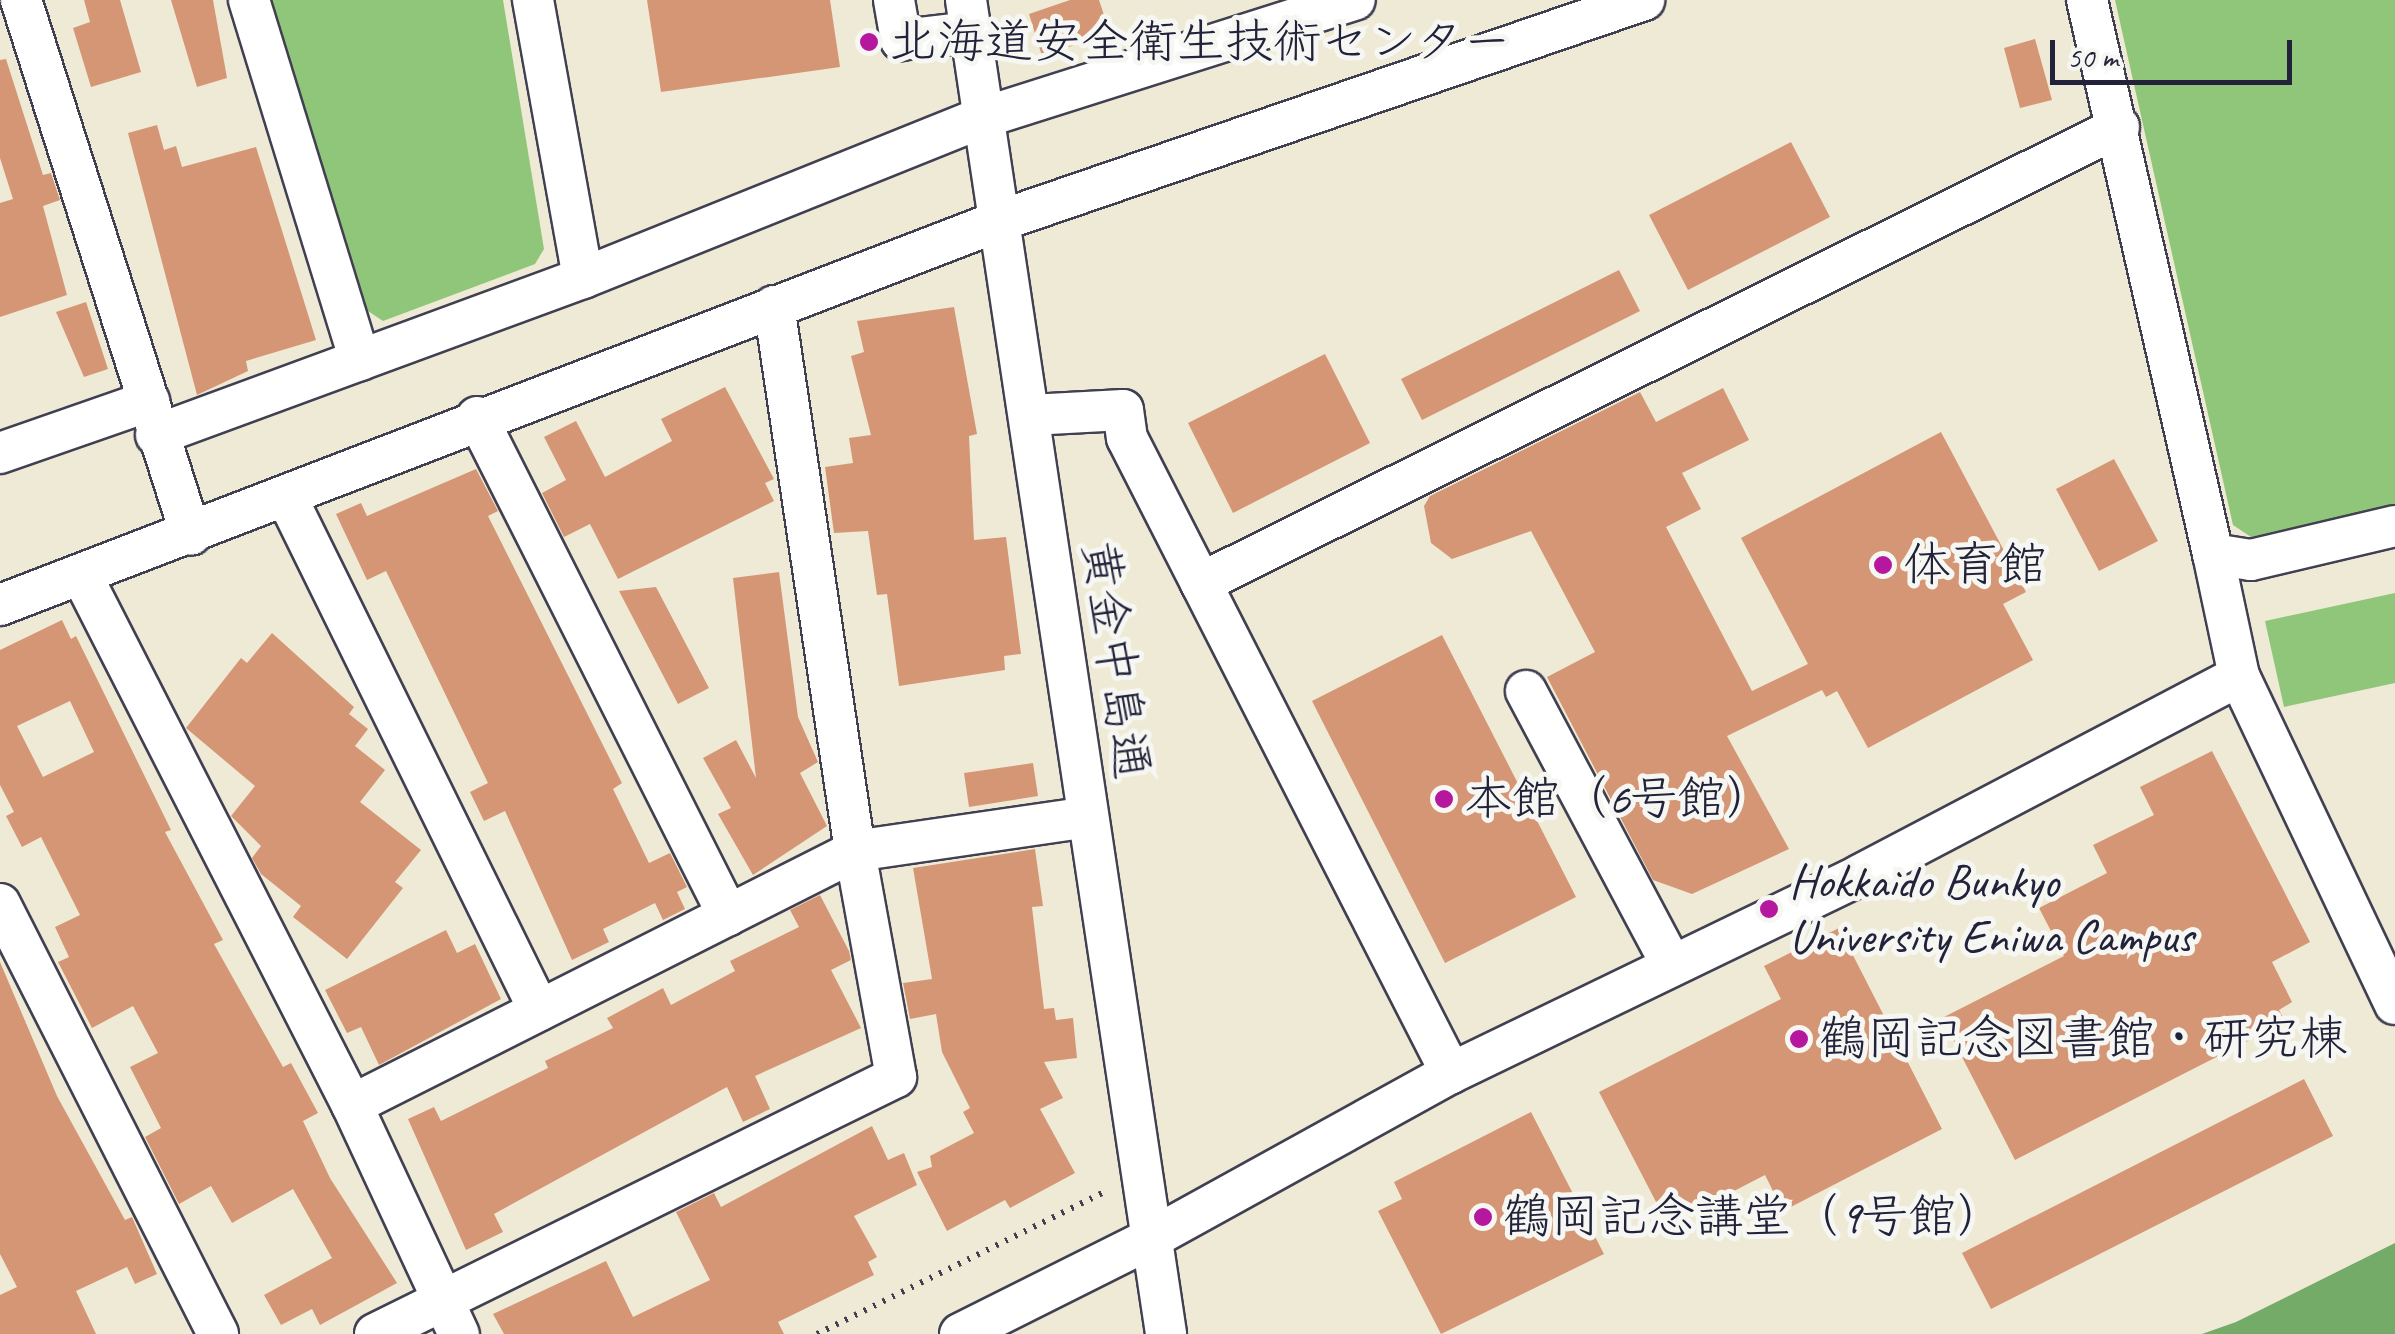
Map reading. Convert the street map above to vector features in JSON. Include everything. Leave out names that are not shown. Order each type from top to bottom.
[{"type":"street","points":[[21,0],[191,535]]},
{"type":"street","points":[[249,0],[360,360]]},
{"type":"street","points":[[534,0],[582,278]]},
{"type":"street","points":[[894,0],[902,40],[968,16]]},
{"type":"street","points":[[0,453],[152,418],[360,360],[582,278],[982,118],[1355,0]]},
{"type":"street","points":[[0,604],[287,498],[477,417],[1002,220],[1644,0]]},
{"type":"street","points":[[2087,0],[2119,127],[2239,676],[2395,1004]]},
{"type":"street","name":"黄金中島通","points":[[968,16],[1002,220],[1166,1334]]},
{"type":"street","points":[[1201,583],[2119,127]]},
{"type":"street","points":[[374,1334],[450,1317],[896,1078],[855,850],[774,306]]},
{"type":"street","points":[[1030,415],[1123,410],[1127,438],[1451,1073]]},
{"type":"street","points":[[477,417],[728,915]]},
{"type":"street","points":[[287,498],[538,1010]]},
{"type":"street","points":[[2213,554],[2251,560],[2395,526]]},
{"type":"street","points":[[82,576],[352,1105],[450,1317]]},
{"type":"street","points":[[960,1334],[1150,1240],[1451,1073],[1672,966],[2239,676]]},
{"type":"street","points":[[1526,691],[1672,966]]},
{"type":"street","points":[[352,1105],[855,850],[1088,817]]},
{"type":"street","points":[[0,904],[218,1334]]},
{"type":"green space","points":[[271,0],[503,0],[544,249],[535,264],[383,321],[368,311]]},
{"type":"green space","points":[[2115,0],[2395,0],[2395,504],[2251,537],[2233,525]]},
{"type":"green space","points":[[2395,593],[2395,683],[2284,707],[2265,621]]},
{"type":"green space","points":[[2395,1243],[2395,1334],[2202,1334],[2236,1322]]},
{"type":"building","points":[[84,0],[120,0],[141,72],[91,87],[73,28],[90,22]]},
{"type":"building","points":[[171,0],[213,0],[227,78],[197,87]]},
{"type":"building","points":[[647,0],[830,0],[840,67],[661,92]]},
{"type":"building","points":[[1070,0],[1099,0],[1110,33],[1042,56],[1029,14]]},
{"type":"building","points":[[2035,39],[2052,100],[2020,108],[2004,48]]},
{"type":"building","points":[[6,59],[43,175],[51,173],[60,200],[43,206],[67,295],[0,317],[0,203],[13,199],[0,158],[0,60]]},
{"type":"building","points":[[157,125],[164,150],[176,146],[182,167],[256,147],[316,340],[246,361],[248,371],[197,395],[128,133]]},
{"type":"building","points":[[1791,142],[1830,217],[1688,290],[1649,215]]},
{"type":"building","points":[[1619,270],[1640,311],[1422,420],[1401,379]]},
{"type":"building","points":[[86,302],[108,369],[84,377],[56,312]]},
{"type":"building","points":[[954,307],[977,434],[969,436],[974,540],[1006,537],[1021,654],[1004,656],[1005,670],[899,686],[887,594],[877,595],[868,531],[834,533],[825,467],[853,463],[849,438],[871,435],[851,356],[864,352],[857,321]]},
{"type":"building","points":[[1325,354],[1370,443],[1233,513],[1188,423]]},
{"type":"building","points":[[725,387],[774,479],[765,483],[774,501],[618,579],[590,524],[564,537],[542,493],[566,480],[544,437],[576,421],[605,477],[672,441],[661,419]]},
{"type":"building","points":[[1723,388],[1749,440],[1682,473],[1701,509],[1666,527],[1752,691],[1808,664],[1741,538],[1941,432],[2026,592],[2003,604],[2033,660],[1868,748],[1837,691],[1826,697],[1822,690],[1727,736],[1789,849],[1692,894],[1653,880],[1547,677],[1595,652],[1531,531],[1452,559],[1431,543],[1424,506],[1430,496],[1640,392],[1656,422]]},
{"type":"building","points":[[2114,459],[2158,541],[2099,571],[2056,489]]},
{"type":"building","points":[[476,469],[498,511],[488,516],[622,783],[613,789],[649,863],[670,853],[687,887],[677,892],[685,909],[663,920],[655,903],[603,929],[609,942],[572,960],[505,811],[484,821],[470,792],[488,783],[386,571],[367,580],[336,514],[361,503],[367,516]]},
{"type":"building","points":[[779,572],[798,717],[818,762],[800,773],[827,826],[753,875],[718,814],[731,808],[703,758],[736,740],[756,778],[733,578]]},
{"type":"building","points":[[656,587],[709,688],[678,704],[619,591]]},
{"type":"building","points":[[62,620],[71,639],[76,636],[171,830],[165,832],[223,940],[214,944],[283,1067],[291,1063],[318,1113],[303,1121],[330,1178],[397,1283],[320,1325],[312,1309],[281,1325],[264,1295],[332,1258],[293,1189],[232,1223],[211,1186],[179,1204],[145,1137],[161,1128],[130,1067],[158,1053],[133,1006],[92,1028],[58,962],[69,957],[55,927],[80,915],[41,837],[22,847],[6,816],[14,812],[0,785],[0,650]],"holes":[[[70,701],[94,752],[43,777],[17,726]]]},
{"type":"building","points":[[272,633],[354,707],[349,714],[368,729],[355,746],[385,770],[360,802],[421,850],[395,882],[403,888],[347,959],[293,917],[301,906],[261,874],[252,858],[261,846],[231,816],[255,786],[186,728],[241,658],[247,663]]},
{"type":"building","name":"本館（6号館）","points":[[1442,635],[1576,897],[1445,963],[1312,701]]},
{"type":"building","points":[[2212,751],[2310,942],[2272,962],[2292,1002],[2279,1010],[2285,1022],[2015,1160],[1942,1018],[2064,956],[2039,908],[2107,873],[2093,845],[2154,815],[2140,787]]},
{"type":"building","points":[[1033,763],[1038,796],[969,807],[964,773]]},
{"type":"building","points":[[1035,849],[1043,906],[1032,907],[1044,1009],[1054,1008],[1056,1020],[1073,1018],[1077,1058],[1044,1062],[1063,1098],[1040,1109],[1075,1173],[1010,1208],[1005,1200],[947,1231],[917,1172],[932,1167],[930,1156],[974,1133],[963,1112],[970,1108],[942,1052],[936,1014],[910,1019],[903,983],[932,979],[913,868]]},
{"type":"building","points":[[820,895],[851,960],[831,970],[861,1028],[755,1076],[770,1109],[743,1122],[727,1087],[494,1214],[503,1232],[466,1250],[408,1119],[434,1107],[441,1121],[548,1068],[545,1061],[613,1028],[607,1018],[663,988],[671,1005],[735,971],[730,961],[799,927],[790,910]]},
{"type":"building","name":"鶴岡記念図書館・研究棟","points":[[1839,928],[1942,1129],[1783,1211],[1765,1175],[1668,1225],[1599,1092],[1781,999],[1764,966]]},
{"type":"building","points":[[446,930],[457,953],[475,944],[501,999],[379,1065],[361,1027],[347,1033],[325,990]]},
{"type":"building","points":[[0,962],[57,1096],[125,1220],[132,1217],[157,1274],[135,1284],[127,1267],[76,1291],[96,1334],[0,1334],[0,1295],[17,1287],[0,1254]]},
{"type":"building","points":[[2304,1079],[2333,1136],[1991,1309],[1962,1253]]},
{"type":"building","name":"鶴岡記念講堂（9号館）","points":[[1531,1112],[1604,1254],[1441,1334],[1378,1211],[1402,1199],[1394,1182]]},
{"type":"building","points":[[872,1126],[888,1160],[904,1153],[917,1185],[854,1216],[877,1257],[868,1262],[874,1275],[778,1322],[784,1334],[504,1334],[493,1314],[606,1261],[633,1317],[710,1280],[676,1212],[714,1193],[721,1207]]},
{"type":"place","name":"北海道安全衛生技術センター","points":[[869,42]]},
{"type":"place","name":"体育館","points":[[1883,565]]},
{"type":"place","name":"本館（6号館）","points":[[1444,799]]},
{"type":"place","name":"Hokkaido Bunkyo University Eniwa Campus","points":[[1769,909]]},
{"type":"place","name":"鶴岡記念図書館・研究棟","points":[[1799,1039]]},
{"type":"place","name":"鶴岡記念講堂（9号館）","points":[[1483,1217]]}]
